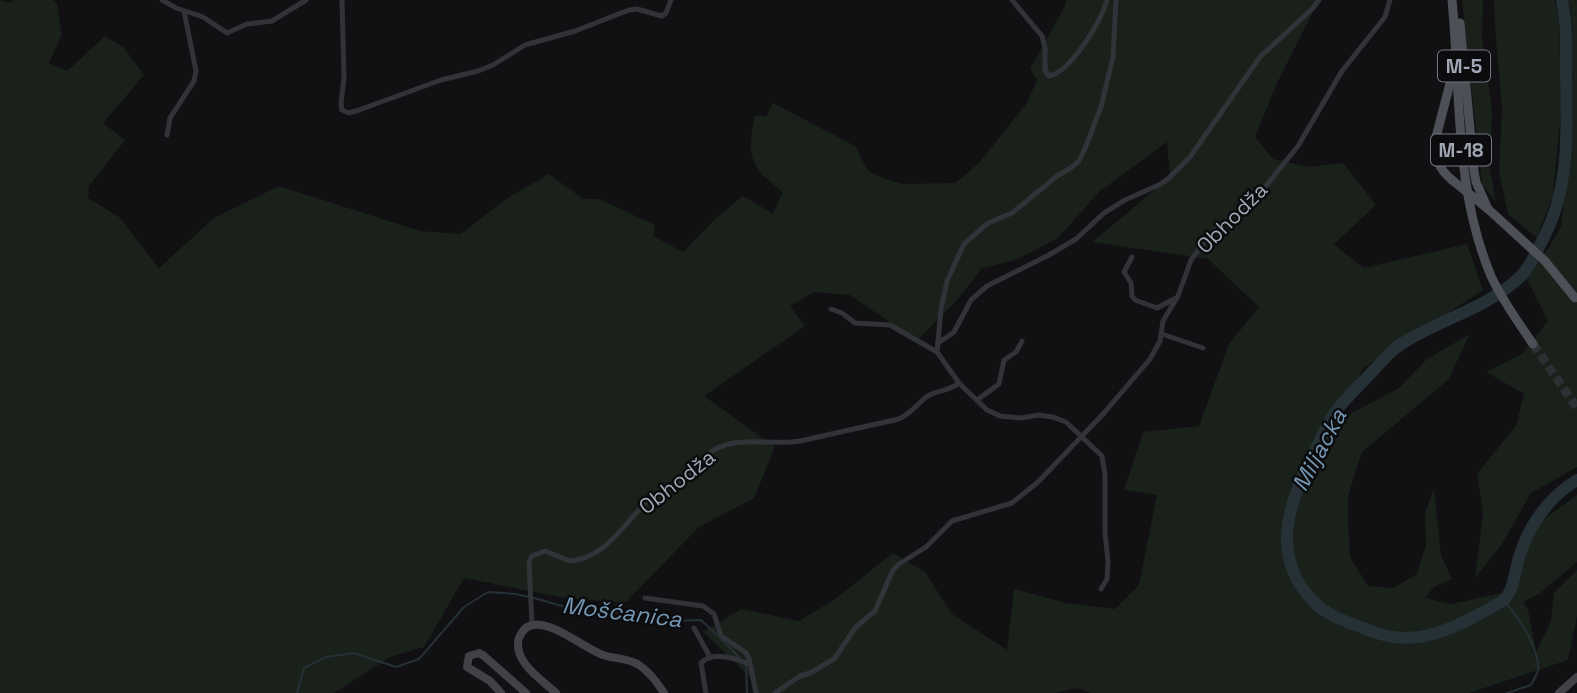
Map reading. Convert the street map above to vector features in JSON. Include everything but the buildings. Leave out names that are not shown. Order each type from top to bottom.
[{"type":"main road","name":"M-5","points":[[1455,0],[1456,64],[1435,141],[1437,162],[1452,180],[1526,242],[1575,298]]},
{"type":"main road","name":"M-5","points":[[1455,0],[1476,182],[1488,209]]},
{"type":"main road","name":"M-18","points":[[1456,64],[1461,159],[1477,234],[1497,287],[1533,344]]},
{"type":"main road","points":[[556,693],[535,676],[522,657],[518,642],[524,629],[532,625],[545,625],[603,655],[636,663],[649,672],[664,693]]},
{"type":"main road","points":[[501,693],[490,681],[467,667],[469,656],[479,653],[484,656],[526,693]]},
{"type":"main road","points":[[1559,693],[1577,677]]},
{"type":"street","points":[[162,0],[203,17],[226,33],[247,24],[272,21],[306,0]]},
{"type":"street","points":[[342,0],[344,76],[341,104],[342,110],[349,113],[441,80],[478,71],[525,45],[575,31],[629,10],[637,9],[662,16],[671,0]]},
{"type":"street","points":[[1012,0],[1042,36],[1045,71],[1049,76],[1055,75],[1080,49],[1101,19],[1107,0]]},
{"type":"street","points":[[937,352],[947,281],[964,244],[988,223],[1019,208],[1072,167],[1083,153],[1101,107],[1113,57],[1116,0]]},
{"type":"street","points":[[938,344],[954,332],[971,300],[987,286],[1076,239],[1104,213],[1170,177],[1190,157],[1260,57],[1319,0]]},
{"type":"street","name":"Obhodža","points":[[775,693],[800,676],[834,659],[856,627],[875,611],[893,570],[926,547],[947,524],[964,516],[998,509],[1012,503],[1038,482],[1082,438],[1150,359],[1162,334],[1163,320],[1178,296],[1191,260],[1211,233],[1257,197],[1298,146],[1342,71],[1385,17],[1390,0]]},
{"type":"street","points":[[167,135],[170,118],[194,80],[196,71],[184,10]]},
{"type":"street","points":[[1132,257],[1124,272],[1131,283],[1135,300],[1157,308],[1178,296]]},
{"type":"street","points":[[831,309],[855,323],[890,325],[937,352],[959,383],[987,410],[1000,416],[1021,418],[1053,416],[1066,422],[1102,456],[1108,562],[1107,579],[1101,589]]},
{"type":"street","points":[[1162,334],[1203,348]]},
{"type":"street","points":[[977,400],[999,384],[1004,360],[1016,352],[1022,341]]},
{"type":"street","name":"Obhodža","points":[[532,625],[529,562],[532,556],[545,551],[570,561],[597,551],[625,527],[652,497],[681,484],[713,451],[744,442],[783,444],[899,419],[913,412],[927,396],[951,389],[959,383]]},
{"type":"street","points":[[645,598],[703,606],[714,614],[721,636],[745,652],[756,693]]},
{"type":"street","points":[[694,628],[710,657]]},
{"type":"street","points":[[706,693],[701,663],[710,657],[737,659],[749,664]]},
{"type":"shaded area","points":[[0,0],[11,3],[13,0],[53,0],[57,3],[62,35],[49,63],[67,71],[105,36],[124,48],[144,75],[103,123],[125,140],[89,186],[88,198],[119,217],[159,268],[214,218],[279,186],[420,231],[461,234],[506,199],[549,174],[583,199],[599,199],[655,225],[653,236],[683,252],[715,219],[743,196],[773,214],[783,192],[757,167],[751,151],[751,141],[755,115],[766,117],[773,103],[855,146],[868,171],[883,178],[902,184],[955,183],[979,163],[1027,103],[1037,80],[1030,69],[1066,0],[1319,0],[1277,83],[1255,137],[1273,159],[1309,167],[1343,163],[1376,205],[1334,244],[1364,268],[1467,244],[1483,290],[1362,369],[1339,420],[1399,388],[1427,359],[1470,334],[1448,380],[1362,452],[1348,496],[1350,557],[1368,586],[1393,588],[1417,574],[1426,545],[1425,513],[1434,488],[1441,555],[1452,579],[1434,587],[1425,598],[1451,604],[1507,592],[1539,523],[1577,495],[1577,562],[1539,594],[1523,602],[1528,609],[1536,652],[1551,621],[1554,593],[1577,570],[1577,616],[1568,660],[1469,693],[1091,693],[1077,688],[1054,693],[758,693],[751,678],[703,632],[741,609],[799,621],[834,600],[893,553],[925,572],[952,614],[1007,650],[1014,589],[1066,603],[1115,609],[1139,585],[1157,495],[1124,490],[1143,432],[1199,426],[1229,344],[1259,307],[1208,259],[1092,242],[1170,177],[1167,142],[1100,191],[1058,238],[1016,260],[982,268],[958,299],[917,341],[850,295],[814,292],[790,306],[805,326],[704,396],[775,447],[754,498],[699,527],[625,603],[565,598],[464,578],[424,647],[390,657],[334,693],[0,693]]},
{"type":"shaded area","points":[[1462,0],[1483,0],[1482,40],[1492,110],[1490,170],[1496,202],[1482,184]]},
{"type":"shaded area","points":[[1494,0],[1555,0],[1559,17],[1561,112],[1553,195],[1537,238],[1508,214],[1499,171],[1502,107]]},
{"type":"shaded area","points":[[1568,0],[1577,0],[1577,467],[1531,493],[1502,544],[1475,578],[1483,514],[1477,474],[1516,426],[1524,394],[1486,372],[1522,354],[1548,321],[1525,275],[1548,249],[1561,227],[1573,111],[1571,11]]},
{"type":"waterway","name":"Miljacka","points":[[1562,0],[1566,37],[1565,156],[1559,197],[1545,235],[1528,267],[1507,288],[1397,347],[1335,412],[1306,469],[1292,507],[1287,546],[1291,565],[1299,583],[1313,601],[1342,620],[1391,637],[1408,638],[1441,632],[1473,618],[1507,597],[1522,548],[1533,525],[1547,505],[1577,480]]},
{"type":"waterway","name":"Mošćanica","points":[[297,693],[304,668],[326,657],[354,653],[396,667],[419,659],[464,607],[488,592],[529,597]]},
{"type":"waterway","name":"Mošćanica","points":[[534,598],[583,612],[643,610],[673,621],[701,620],[718,636]]},
{"type":"waterway","name":"Mošćanica","points":[[1503,601],[1527,633],[1538,662],[1531,685],[1507,693]]},
{"type":"waterway","name":"Mošćanica","points":[[722,640],[740,658]]},
{"type":"waterway","name":"Mošćanica","points":[[746,665],[747,693]]},
{"type":"tunnel","points":[[1533,344],[1577,408]]}]
